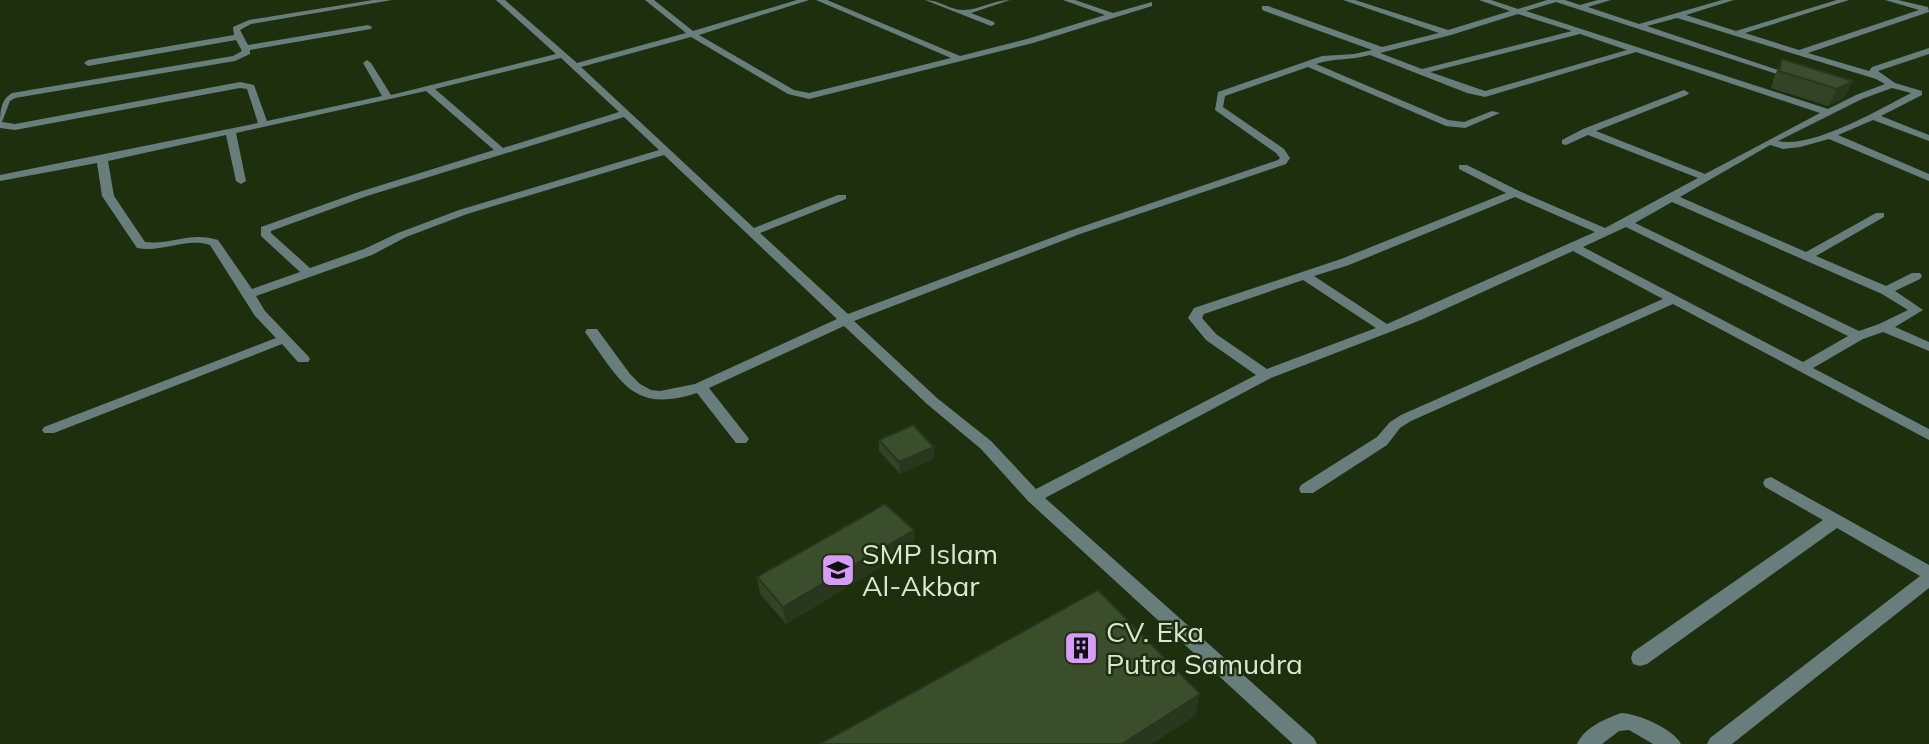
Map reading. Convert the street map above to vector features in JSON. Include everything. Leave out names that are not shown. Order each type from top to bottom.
[{"type":"street","points":[[247,48],[236,29],[249,22],[388,0]]},
{"type":"street","points":[[500,0],[575,66],[932,401],[986,445],[1034,496],[1307,744]]},
{"type":"street","points":[[649,0],[692,34],[799,96],[822,94],[1071,30],[1149,4]]},
{"type":"street","points":[[575,66],[805,0]]},
{"type":"street","points":[[820,0],[960,59]]},
{"type":"street","points":[[929,0],[991,24]]},
{"type":"street","points":[[964,13],[1006,0]]},
{"type":"street","points":[[1068,0],[1113,15]]},
{"type":"street","points":[[1347,0],[1448,33]]},
{"type":"street","points":[[1483,0],[1828,112]]},
{"type":"street","points":[[592,332],[643,394],[665,398],[700,387],[845,320],[1076,232],[1282,162],[1285,158],[1280,151],[1218,108],[1221,94],[1327,58],[1348,58],[1448,33],[1556,0],[1807,80]]},
{"type":"street","points":[[1581,7],[1607,0]]},
{"type":"street","points":[[1638,26],[1730,0]]},
{"type":"street","points":[[1734,34],[1845,0]]},
{"type":"street","points":[[1889,0],[1927,10]]},
{"type":"street","points":[[1265,8],[1470,91],[1490,93],[1638,49]]},
{"type":"street","points":[[1797,53],[1927,10]]},
{"type":"street","points":[[1676,15],[1879,77]]},
{"type":"street","points":[[247,48],[368,27]]},
{"type":"street","points":[[1421,72],[1583,31]]},
{"type":"street","points":[[88,63],[239,37]]},
{"type":"street","points":[[0,120],[6,100],[16,95],[236,58],[244,55],[247,48]]},
{"type":"street","points":[[1924,91],[1892,85],[1873,72],[1875,69],[1929,51]]},
{"type":"street","points":[[0,178],[387,98],[562,55]]},
{"type":"street","points":[[368,63],[387,98]]},
{"type":"street","points":[[1309,64],[1446,123],[1465,125],[1495,113]]},
{"type":"street","points":[[0,125],[15,127],[235,85],[251,88],[263,123]]},
{"type":"street","points":[[1034,496],[1266,375],[1416,317],[1626,223],[1769,142],[1828,112],[1853,95],[1892,85]]},
{"type":"street","points":[[428,88],[501,151]]},
{"type":"street","points":[[1769,142],[1779,147],[1793,147],[1829,135],[1924,91]]},
{"type":"street","points":[[1566,142],[1587,131],[1684,93]]},
{"type":"street","points":[[308,273],[265,234],[265,229],[349,198],[624,114]]},
{"type":"street","points":[[1872,116],[1929,138]]},
{"type":"street","points":[[230,130],[241,181]]},
{"type":"street","points":[[1587,131],[1706,178]]},
{"type":"street","points":[[1829,135],[1929,178]]},
{"type":"street","points":[[249,294],[368,252],[402,235],[463,212],[665,152]]},
{"type":"street","points":[[102,159],[108,196],[141,245],[160,247],[207,239],[214,243],[260,313],[303,359]]},
{"type":"street","points":[[1463,167],[1605,233]]},
{"type":"street","points":[[1266,375],[1211,337],[1195,317],[1199,311],[1345,262],[1515,193]]},
{"type":"street","points":[[751,233],[842,197]]},
{"type":"street","points":[[1673,198],[1886,290],[1917,310],[1884,327],[1858,336],[1803,368]]},
{"type":"street","points":[[1807,256],[1880,215]]},
{"type":"street","points":[[1626,223],[1858,336]]},
{"type":"street","points":[[1575,247],[1929,435]]},
{"type":"street","points":[[1304,275],[1385,328]]},
{"type":"street","points":[[1886,290],[1916,276]]},
{"type":"street","points":[[1307,489],[1382,442],[1395,425],[1406,418],[1674,299]]},
{"type":"street","points":[[1884,327],[1929,347]]},
{"type":"street","points":[[49,430],[284,339]]},
{"type":"street","points":[[700,387],[741,439]]},
{"type":"street","points":[[1717,744],[1929,576],[1771,483]]},
{"type":"street","points":[[1640,658],[1836,520]]},
{"type":"street","points":[[1587,744],[1615,722],[1626,720],[1637,722],[1671,744]]},
{"type":"building","points":[[1782,59],[1853,81],[1837,89],[1779,71]]},
{"type":"building","points":[[913,425],[934,447],[899,462],[879,440]]},
{"type":"building","points":[[885,504],[914,530],[783,607],[757,577]]},
{"type":"building","name":"CV. Eka Putra Samudra","points":[[1098,590],[1200,694],[1122,744],[820,744]]},
{"type":"place","name":"SMP Islam Al-Akbar","points":[[838,570]]},
{"type":"place","name":"CV. Eka Putra Samudra","points":[[1081,648]]}]
